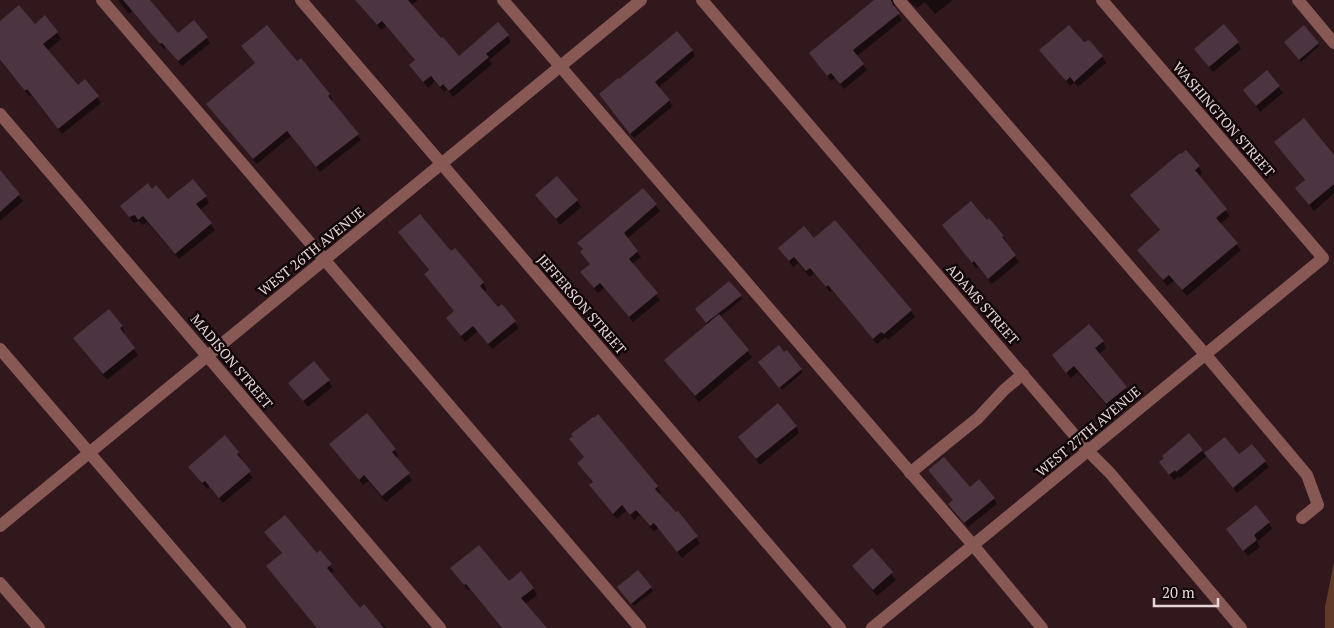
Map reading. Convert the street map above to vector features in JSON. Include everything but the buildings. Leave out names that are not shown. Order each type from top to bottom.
[{"type":"street","points":[[102,0],[640,628]]},
{"type":"street","name":"JEFFERSON STREET","points":[[301,0],[840,628]]},
{"type":"street","points":[[503,0],[973,545],[1042,628]]},
{"type":"street","name":"WEST 26TH AVENUE","points":[[0,526],[641,0]]},
{"type":"street","name":"ADAMS STREET","points":[[702,0],[1088,451],[1110,473],[1241,628]]},
{"type":"street","points":[[899,0],[1205,354],[1307,476],[1318,505],[1302,518]]},
{"type":"street","name":"WASHINGTON STREET","points":[[1102,0],[1323,258]]},
{"type":"street","points":[[1298,0],[1334,43]]},
{"type":"street","name":"MADISON STREET","points":[[0,114],[440,628]]},
{"type":"street","name":"WEST 27TH AVENUE","points":[[872,628],[1323,258]]},
{"type":"street","points":[[0,348],[240,628]]},
{"type":"street","points":[[910,473],[978,418],[1004,390],[1023,374]]},
{"type":"street","points":[[0,583],[38,628]]},
{"type":"shaded area","points":[[1334,562],[1334,628],[1325,628],[1325,607]]}]
